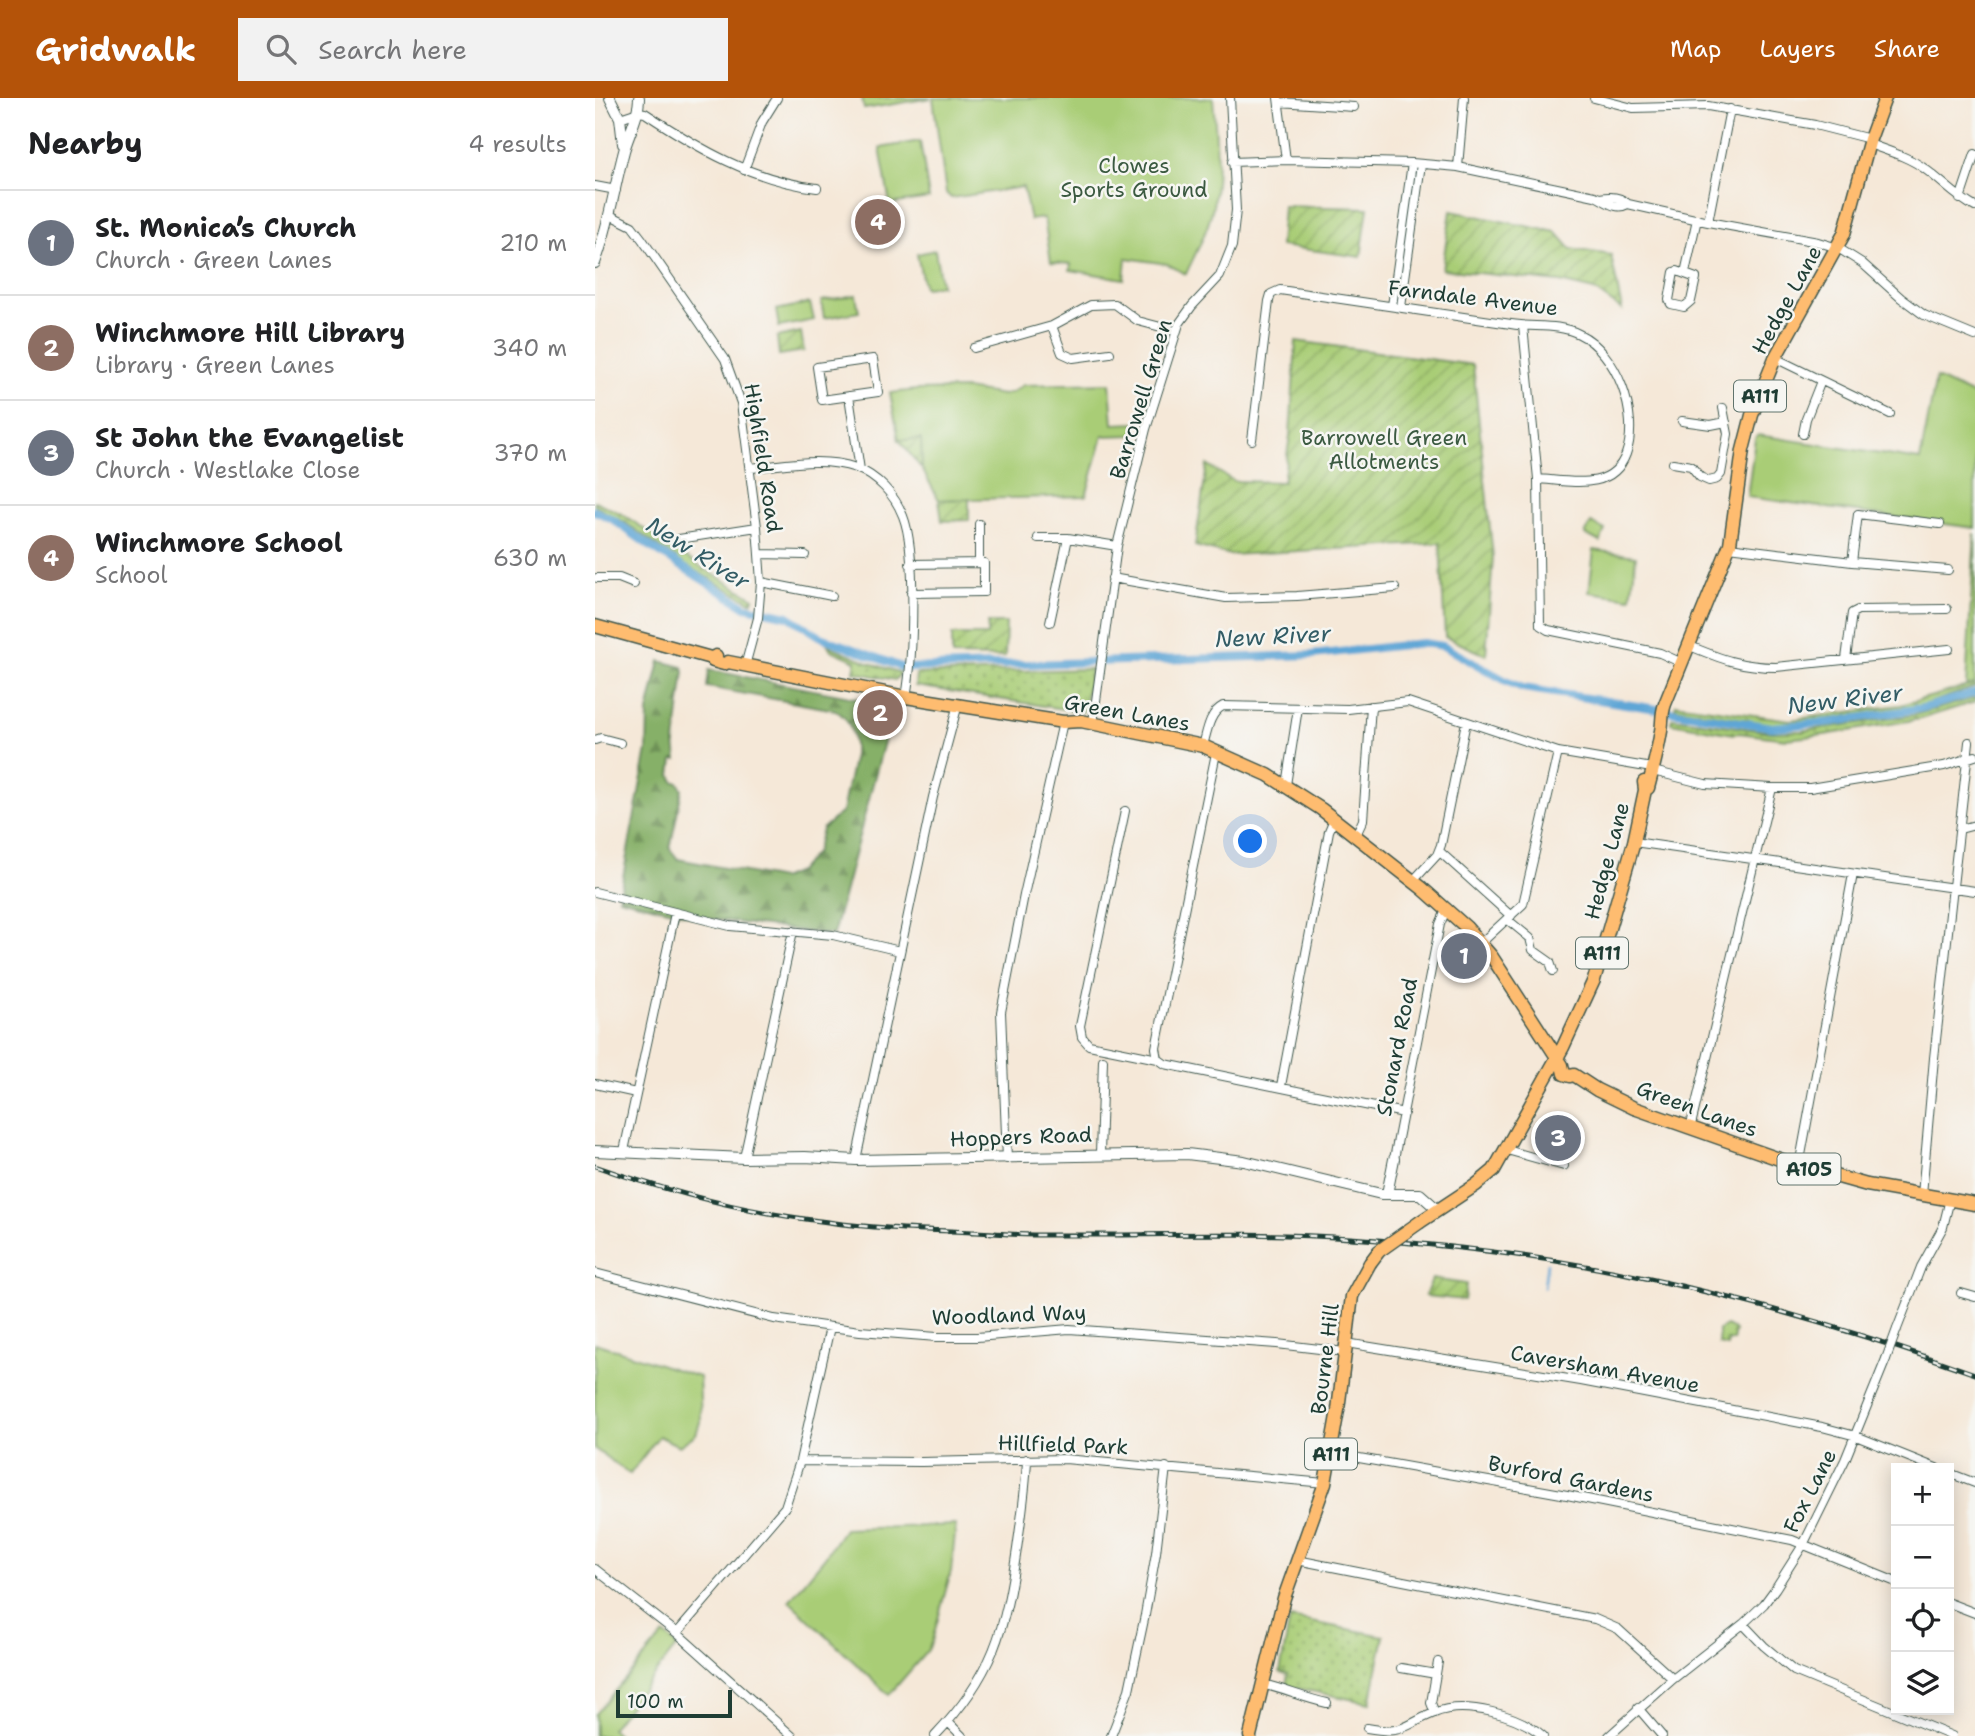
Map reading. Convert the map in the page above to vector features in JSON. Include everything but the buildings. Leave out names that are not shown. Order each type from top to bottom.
[{"type":"main road","name":"Hedge Lane","points":[[1560,1061],[1594,980],[1634,842],[1645,790],[1643,785],[1649,769],[1653,727],[1660,719],[1729,547],[1743,450],[1752,415],[1775,358],[1837,248],[1854,205],[1869,141],[1885,98]]},
{"type":"main road","name":"Green Lanes","points":[[595,626],[711,658],[715,655],[745,666],[906,697],[1063,722],[1093,723],[1210,750],[1286,785],[1356,835],[1447,908],[1481,943],[1514,988],[1560,1061],[1574,1069],[1574,1075],[1619,1102],[1690,1129],[1845,1180],[1975,1204]]},
{"type":"main road","name":"Bourne Hill","points":[[1250,1736],[1284,1598],[1325,1483],[1352,1296],[1379,1251],[1494,1170],[1560,1061]]},
{"type":"street","points":[[610,98],[620,118],[624,152]]},
{"type":"street","points":[[595,263],[610,215],[624,152],[638,112],[639,98]]},
{"type":"street","name":"Barrowell Green","points":[[1093,723],[1117,546],[1146,429],[1176,331],[1192,306],[1220,276],[1228,260],[1235,220],[1230,98]]},
{"type":"street","points":[[1458,167],[1464,98]]},
{"type":"street","points":[[1594,98],[1633,108],[1708,106],[1815,125],[1869,141],[1908,159],[1960,199],[1975,207]]},
{"type":"street","points":[[744,170],[762,122],[777,99]]},
{"type":"street","points":[[1286,160],[1279,100],[1354,107]]},
{"type":"street","points":[[1708,222],[1730,109]]},
{"type":"street","points":[[620,118],[638,112],[645,113],[699,148],[744,170],[779,182],[817,188]]},
{"type":"street","points":[[1960,199],[1975,154]]},
{"type":"street","points":[[1232,162],[1286,160],[1416,163],[1458,167],[1600,198],[1625,200],[1628,205],[1708,222],[1818,242],[1837,248],[1863,263],[1901,299],[1924,315],[1975,336]]},
{"type":"street","points":[[1397,307],[1416,163]]},
{"type":"street","points":[[595,186],[616,190]]},
{"type":"street","name":"Highfield Road","points":[[610,215],[632,226],[642,239],[725,359],[741,403],[757,527],[761,582],[758,618],[745,666]]},
{"type":"street","points":[[1685,273],[1697,219]]},
{"type":"street","points":[[1674,272],[1685,273],[1696,278],[1691,301],[1684,307],[1671,304],[1669,296],[1674,272]]},
{"type":"street","name":"Farndale Avenue","points":[[1252,440],[1271,294],[1280,290],[1523,326],[1565,328],[1582,335],[1597,347],[1618,377],[1627,398],[1630,416],[1626,453],[1619,467],[1609,477],[1593,483],[1538,480]]},
{"type":"street","points":[[974,348],[1052,326],[1091,305],[1115,304],[1138,320],[1176,331]]},
{"type":"street","points":[[1052,326],[1062,353],[1073,358],[1110,353]]},
{"type":"street","points":[[1523,326],[1538,480],[1540,625],[1548,630],[1660,653],[1682,663]]},
{"type":"street","points":[[1775,358],[1891,414]]},
{"type":"street","points":[[873,359],[878,392],[849,396],[822,400],[817,367],[873,359]]},
{"type":"street","points":[[1803,434],[1821,381]]},
{"type":"street","points":[[849,396],[860,470]]},
{"type":"street","points":[[1673,463],[1691,466],[1700,477],[1709,481],[1717,479],[1721,474],[1728,434],[1723,408]]},
{"type":"street","points":[[1682,421],[1711,425],[1726,422]]},
{"type":"street","points":[[1726,446],[1743,450]]},
{"type":"street","points":[[750,468],[819,462],[860,470],[890,492],[904,516],[910,544],[911,652],[906,697]]},
{"type":"street","points":[[1852,562],[1858,514],[1940,524]]},
{"type":"street","points":[[979,524],[979,563]]},
{"type":"street","points":[[679,539],[757,527]]},
{"type":"street","points":[[1038,538],[1068,538],[1117,546]]},
{"type":"street","points":[[1050,622],[1068,538]]},
{"type":"street","points":[[1729,547],[1948,570]]},
{"type":"street","points":[[760,554],[806,555]]},
{"type":"street","points":[[910,564],[984,563],[984,592],[911,593]]},
{"type":"street","points":[[595,589],[596,578],[619,578],[634,584]]},
{"type":"street","points":[[1112,578],[1226,598],[1297,596],[1395,588]]},
{"type":"street","points":[[761,582],[832,596]]},
{"type":"street","points":[[1846,659],[1852,613],[1859,610],[1947,609]]},
{"type":"street","points":[[1690,646],[1749,667],[1776,667],[1949,649]]},
{"type":"street","points":[[1158,1059],[1156,1048],[1210,750],[1212,718],[1219,708],[1348,709],[1408,702],[1558,752],[1649,769],[1705,784],[1810,788],[1944,766],[1971,758]]},
{"type":"street","points":[[856,1160],[933,797],[958,704]]},
{"type":"street","points":[[1356,835],[1363,820],[1371,706]]},
{"type":"street","points":[[1286,785],[1298,708]]},
{"type":"street","points":[[1007,1159],[1001,1012],[1063,722]]},
{"type":"street","points":[[1413,881],[1439,851],[1466,722]]},
{"type":"street","points":[[595,740],[601,738],[619,743]]},
{"type":"street","points":[[1922,1195],[1934,1058],[1960,829],[1971,758],[1969,742]]},
{"type":"street","points":[[1481,943],[1523,904],[1558,752]]},
{"type":"street","points":[[1690,1129],[1772,788]]},
{"type":"street","points":[[1125,811],[1080,1028],[1082,1037],[1089,1045],[1281,1086],[1403,1117]]},
{"type":"street","points":[[1281,1086],[1329,831],[1334,819]]},
{"type":"street","points":[[1960,829],[1975,825]]},
{"type":"street","points":[[1634,842],[1975,891]]},
{"type":"street","points":[[1439,851],[1530,938],[1533,950],[1550,962],[1553,971]]},
{"type":"street","points":[[1799,1166],[1853,874]]},
{"type":"street","points":[[595,892],[730,926],[833,935],[900,951]]},
{"type":"street","name":"Stonard Road","points":[[1387,1195],[1440,924],[1447,908]]},
{"type":"street","points":[[624,1151],[675,913]]},
{"type":"street","points":[[744,1158],[793,931]]},
{"type":"street","points":[[1100,1154],[1103,1060]]},
{"type":"street","points":[[595,1084],[636,1093]]},
{"type":"street","points":[[1507,1150],[1564,1166]]},
{"type":"street","name":"Hoppers Road","points":[[595,1151],[856,1160],[1007,1159],[1100,1154],[1212,1156],[1387,1195],[1420,1194],[1438,1210]]},
{"type":"street","name":"Fox Lane","points":[[1609,1736],[1638,1708],[1764,1604],[1803,1545],[1856,1436],[1921,1267],[1943,1227],[1950,1199]]},
{"type":"street","name":"Woodland Way","points":[[595,1273],[709,1304],[830,1328],[964,1337],[1069,1329],[1346,1347]]},
{"type":"street","points":[[1961,1293],[1975,1297]]},
{"type":"street","points":[[677,1633],[785,1507],[800,1461],[830,1328]]},
{"type":"street","name":"Caversham Avenue","points":[[1346,1347],[1581,1381],[1822,1427],[1856,1436],[1924,1463]]},
{"type":"street","name":"Burford Gardens","points":[[1331,1453],[1579,1497],[1792,1541],[1891,1580]]},
{"type":"street","points":[[935,1736],[970,1694],[989,1664],[1006,1616],[1020,1531],[1027,1459]]},
{"type":"street","name":"Hillfield Park","points":[[800,1461],[1085,1460],[1325,1483]]},
{"type":"street","points":[[1111,1736],[1129,1690],[1145,1615],[1156,1553],[1166,1467]]},
{"type":"street","points":[[1954,1475],[1975,1483]]},
{"type":"street","points":[[1297,1560],[1595,1619],[1618,1629],[1673,1679]]},
{"type":"street","points":[[595,1569],[677,1633],[792,1736]]},
{"type":"street","points":[[1954,1605],[1975,1613]]},
{"type":"street","points":[[1743,1624],[1763,1647],[1794,1671],[1952,1736]]},
{"type":"street","points":[[1435,1713],[1431,1703],[1438,1662]]},
{"type":"street","points":[[1401,1668],[1436,1674]]},
{"type":"street","points":[[1262,1684],[1291,1691],[1301,1698],[1327,1703]]},
{"type":"street","points":[[1638,1708],[1663,1736]]},
{"type":"street","points":[[1367,1728],[1390,1732],[1449,1709],[1488,1712],[1527,1723],[1543,1736]]},
{"type":"street","points":[[948,1722],[962,1736]]},
{"type":"green space","points":[[862,98],[931,98],[864,109]]},
{"type":"green space","name":"Clowes Sports Ground","points":[[933,98],[1213,98],[1216,189],[1210,218],[1186,274],[1167,264],[1126,258],[1124,279],[1070,270],[1071,264],[1051,262],[1044,218],[1030,220],[1023,187],[951,198],[946,193]]},
{"type":"green space","points":[[920,141],[929,198],[890,204],[880,148]]},
{"type":"green space","points":[[1283,206],[1368,208],[1361,257],[1280,246]]},
{"type":"green space","points":[[1451,211],[1556,232],[1571,249],[1611,255],[1622,310],[1594,290],[1560,282],[1442,269]]},
{"type":"green space","points":[[935,250],[941,285],[924,288],[917,254]]},
{"type":"green space","points":[[856,295],[859,312],[824,318],[821,301]]},
{"type":"green space","points":[[810,303],[814,320],[779,327],[776,310]]},
{"type":"green space","points":[[801,332],[804,351],[779,355],[777,337]]},
{"type":"green space","name":"Barrowell Green Allotments","points":[[1296,341],[1473,365],[1493,557],[1486,655],[1445,637],[1440,543],[1230,555],[1195,546],[1207,465],[1234,481],[1283,482],[1290,436]]},
{"type":"green space","points":[[1936,378],[1975,396],[1975,528],[1747,497],[1755,438],[1758,435],[1920,460]]},
{"type":"green space","points":[[1110,383],[1113,424],[1137,423],[1133,435],[1103,436],[1086,496],[939,500],[922,469],[921,440],[899,440],[890,393],[965,389],[1003,395],[1023,385]]},
{"type":"green space","points":[[921,439],[922,469],[899,440]]},
{"type":"green space","points":[[969,499],[969,520],[942,521],[939,500]]},
{"type":"green space","points":[[595,501],[622,514],[701,567],[754,598],[751,602],[685,565],[627,524],[595,506]]},
{"type":"green space","points":[[1591,523],[1605,530],[1600,542],[1585,534]]},
{"type":"green space","points":[[1975,533],[1975,684],[1966,686]]},
{"type":"green space","points":[[1594,550],[1636,556],[1631,598],[1589,592]]},
{"type":"green space","points":[[988,623],[1006,623],[1005,657],[952,656],[952,635],[987,635]]},
{"type":"green space","points":[[828,645],[901,673],[895,680],[854,672],[856,661],[831,650]]},
{"type":"green space","points":[[660,661],[683,667],[684,672],[675,742],[677,760],[673,760],[671,775],[682,789],[670,849],[678,859],[781,879],[798,872],[816,852],[822,829],[842,812],[854,755],[851,730],[845,718],[835,710],[707,687],[709,670],[871,701],[868,717],[889,723],[833,935],[697,917],[619,898],[647,750],[648,712]]},
{"type":"green space","points":[[1091,669],[1083,712],[915,686],[916,674]]},
{"type":"green space","points":[[1975,684],[1975,687],[1924,705],[1776,725],[1675,708],[1676,704],[1790,720],[1901,705]]},
{"type":"green space","points":[[1975,698],[1975,702],[1920,719],[1786,739],[1734,734],[1671,723],[1672,718],[1772,732],[1802,731],[1914,715]]},
{"type":"green space","points":[[1432,1279],[1466,1284],[1464,1300],[1425,1296]]},
{"type":"green space","points":[[1726,1326],[1735,1330],[1733,1341],[1728,1340],[1727,1346],[1718,1344],[1719,1330]]},
{"type":"green space","points":[[595,1343],[699,1377],[701,1419],[696,1434],[679,1446],[659,1436],[630,1474],[595,1449]]},
{"type":"green space","points":[[956,1525],[951,1571],[932,1641],[928,1650],[889,1695],[789,1601],[844,1529]]},
{"type":"green space","points":[[1290,1618],[1384,1636],[1370,1703],[1286,1686],[1288,1674],[1280,1672]]},
{"type":"green space","points":[[664,1634],[677,1646],[611,1729],[619,1736],[595,1736],[595,1714]]},
{"type":"waterway","name":"New River","points":[[595,511],[612,519],[746,607],[788,616],[821,637],[904,668],[1312,655],[1423,643],[1443,646],[1523,688],[1772,727],[1833,722],[1923,708],[1975,693]]},
{"type":"waterway","points":[[1544,1287],[1547,1263]]},
{"type":"railway","points":[[595,1166],[681,1193],[740,1207],[865,1226],[1031,1235],[1311,1236],[1425,1244],[1538,1258],[1613,1271],[1733,1299],[1895,1346],[1975,1374]]},
{"type":"place","name":"Winchmore School","points":[[878,222]]},
{"type":"place","name":"Winchmore Hill Library","points":[[880,713]]},
{"type":"place","name":"St. Monica’s Church","points":[[1464,956]]},
{"type":"place","name":"St John the Evangelist","points":[[1558,1138]]}]
